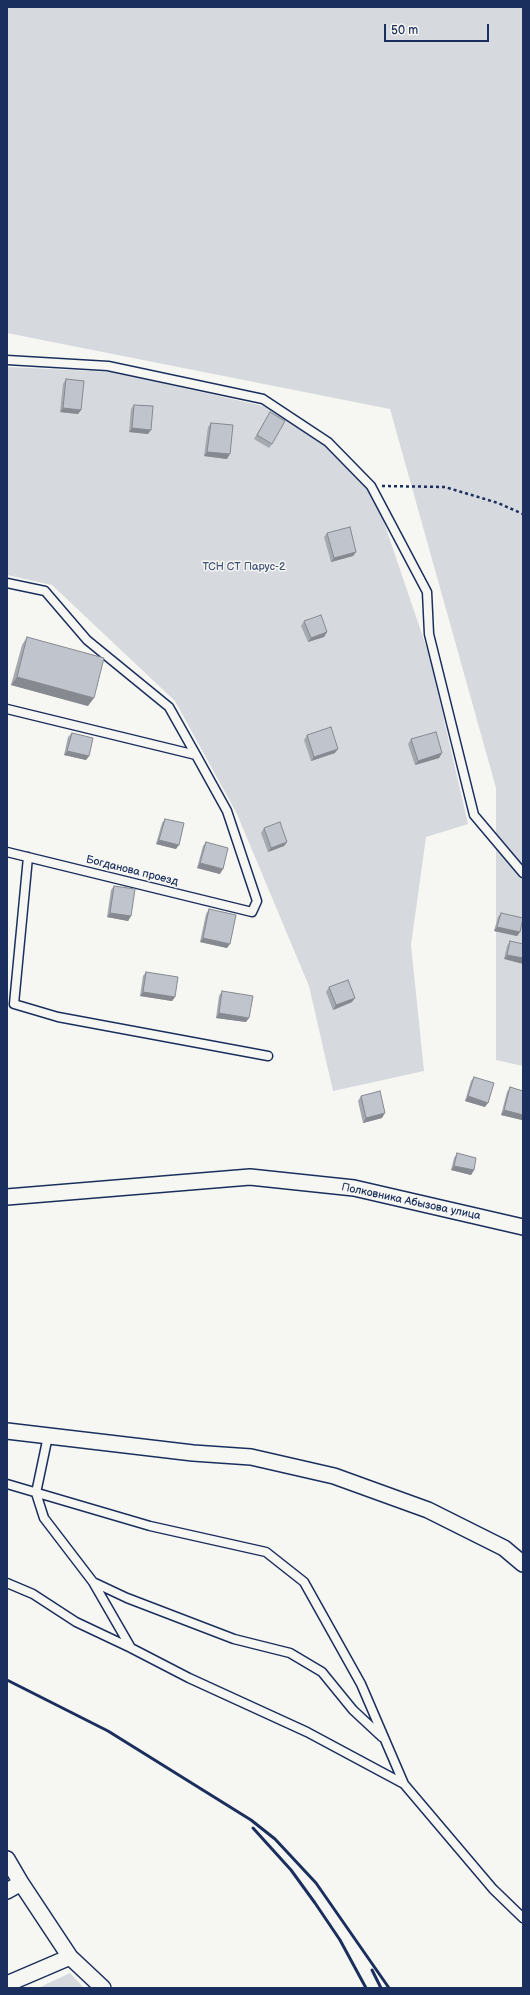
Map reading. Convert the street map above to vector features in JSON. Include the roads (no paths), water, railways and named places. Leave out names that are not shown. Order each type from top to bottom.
[{"type":"street","name":"Полковника Абызова улица","points":[[7,1197],[250,1176],[354,1188],[523,1227]]},
{"type":"street","points":[[7,1431],[193,1453],[251,1457],[334,1476],[428,1510],[504,1548],[523,1564]]},
{"type":"street","points":[[7,1858],[21,1883],[70,1957],[103,1988]]},
{"type":"street","points":[[7,1891],[21,1883]]},
{"type":"street","points":[[7,1984],[70,1957]]},
{"type":"lane","points":[[7,360],[108,366],[263,400],[328,442],[371,486],[427,592],[429,634],[474,815],[523,872]]},
{"type":"lane","points":[[7,583],[45,591],[87,640],[169,706],[196,755]]},
{"type":"lane","points":[[7,709],[196,755]]},
{"type":"lane","name":"Богданова проезд","points":[[7,852],[252,912],[257,901],[227,811],[196,755]]},
{"type":"lane","points":[[28,857],[14,1004],[58,1017],[268,1056]]},
{"type":"lane","points":[[48,1436],[36,1492],[44,1518],[93,1582],[131,1648]]},
{"type":"lane","points":[[7,1484],[150,1526],[266,1552],[304,1582],[361,1684],[404,1784],[493,1889],[523,1918]]},
{"type":"lane","points":[[93,1582],[127,1598],[234,1639],[290,1653],[322,1672],[353,1710],[385,1741]]},
{"type":"lane","points":[[7,1583],[33,1594],[76,1622],[189,1678],[314,1736],[404,1784]]},
{"type":"railway","points":[[7,1680],[108,1731],[251,1820],[275,1839],[316,1883],[389,1988]]},
{"type":"railway","points":[[253,1828],[291,1870],[315,1903],[340,1940],[366,1988]]},
{"type":"railway","points":[[372,1970],[381,1988]]},
{"type":"park label","name":"ТСН СТ Парус-2","points":[[244,567]]}]
